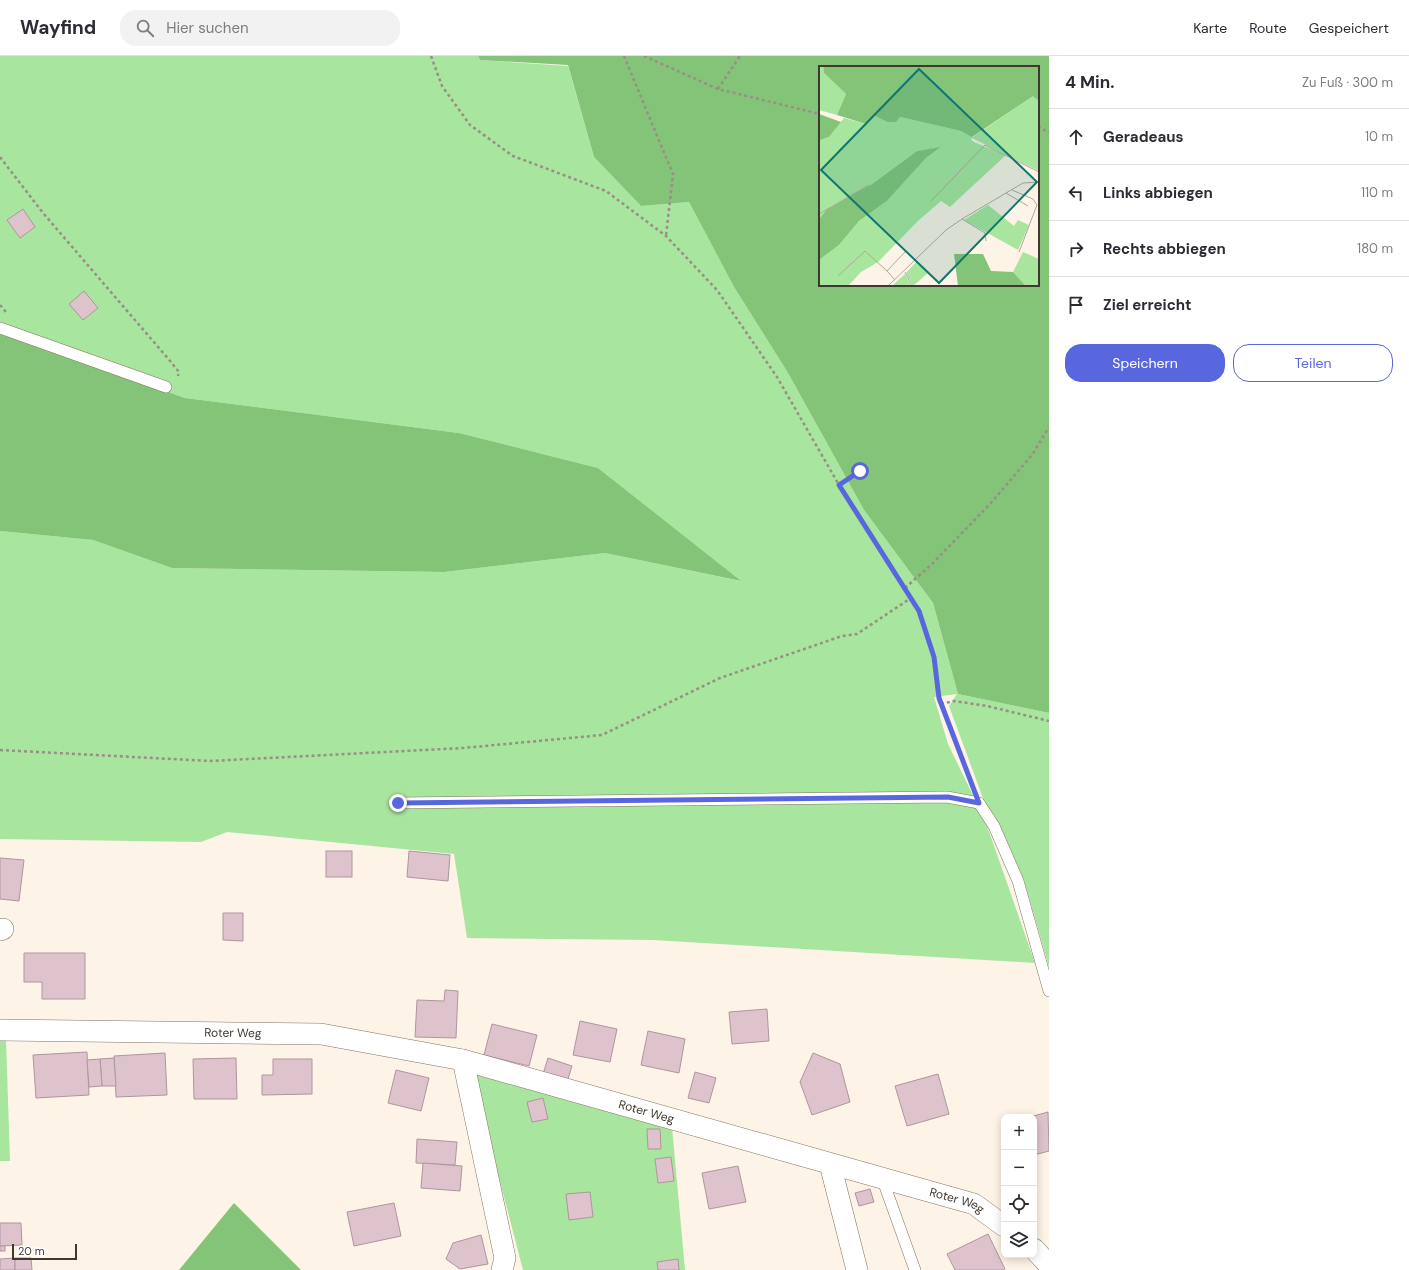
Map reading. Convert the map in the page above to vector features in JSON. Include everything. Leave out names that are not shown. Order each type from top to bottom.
[{"type":"street","name":"Roter Weg","points":[[0,1030],[321,1034],[463,1060],[974,1204],[1001,1224]]},
{"type":"street","points":[[463,1060],[505,1258],[502,1270]]},
{"type":"street","points":[[830,1164],[857,1270]]},
{"type":"street","points":[[1037,1252],[1049,1265]]},
{"type":"lane","points":[[0,328],[166,387]]},
{"type":"lane","points":[[398,803],[948,797],[979,803],[994,826],[1018,881],[1049,991]]},
{"type":"lane","points":[[882,1178],[915,1270]]},
{"type":"path","points":[[431,56],[442,86],[470,125],[513,156],[606,191],[666,236],[717,290],[777,376],[839,485],[919,611],[934,657],[939,698],[979,803]]},
{"type":"path","points":[[624,56],[673,174],[666,236]]},
{"type":"path","points":[[644,56],[718,89],[819,114]]},
{"type":"path","points":[[718,89],[740,56]]},
{"type":"path","points":[[1039,127],[1049,133]]},
{"type":"path","points":[[0,157],[43,213],[179,372],[174,384],[166,387]]},
{"type":"path","points":[[905,588],[932,564],[990,504],[1032,455],[1049,427]]},
{"type":"path","points":[[839,485],[860,471]]},
{"type":"path","points":[[0,750],[210,761],[463,748],[602,736],[720,678],[842,636],[857,634],[911,598]]},
{"type":"path","points":[[941,704],[954,701],[987,706],[1049,721]]},
{"type":"green space","points":[[0,56],[478,56],[480,60],[568,66],[594,157],[641,206],[689,202],[734,287],[788,373],[864,510],[933,603],[958,694],[1049,713],[1049,967],[1024,880],[1000,826],[984,801],[949,706],[957,694],[934,697],[948,744],[985,820],[1035,963],[654,940],[467,938],[454,854],[227,832],[201,842],[0,839],[0,531],[93,540],[172,568],[444,572],[605,553],[740,581],[598,468],[459,433],[185,398],[0,332]]},
{"type":"green space","points":[[478,56],[1049,56],[1049,713],[958,694],[933,603],[864,510],[788,373],[734,287],[689,202],[641,206],[594,157],[568,65],[480,60]]},
{"type":"green space","points":[[0,332],[185,398],[459,433],[598,468],[741,581],[605,553],[444,572],[172,568],[93,540],[0,531]]},
{"type":"green space","points":[[6,1040],[10,1161],[0,1161],[0,1041]]},
{"type":"green space","points":[[472,1074],[672,1127],[685,1270],[523,1270]]},
{"type":"green space","points":[[234,1203],[301,1270],[179,1270]]},
{"type":"building","points":[[23,209],[35,227],[20,238],[7,220]]},
{"type":"building","points":[[84,291],[98,308],[83,320],[69,304]]},
{"type":"building","points":[[326,851],[352,851],[352,877],[326,877]]},
{"type":"building","points":[[409,851],[450,855],[448,881],[407,877]]},
{"type":"building","points":[[0,858],[24,860],[19,901],[0,899]]},
{"type":"building","points":[[223,913],[243,913],[243,941],[223,940]]},
{"type":"building","points":[[24,953],[85,953],[85,999],[42,999],[42,982],[24,982]]},
{"type":"building","points":[[445,990],[458,991],[456,1038],[415,1037],[417,1000],[444,1001]]},
{"type":"building","points":[[767,1009],[769,1041],[732,1044],[729,1012]]},
{"type":"building","points":[[580,1021],[617,1029],[610,1062],[573,1055]]},
{"type":"building","points":[[492,1024],[537,1035],[529,1066],[484,1055]]},
{"type":"building","points":[[648,1031],[685,1039],[679,1073],[641,1065]]},
{"type":"building","points":[[87,1052],[89,1095],[36,1098],[33,1055]]},
{"type":"building","points":[[165,1053],[167,1095],[116,1097],[114,1056]]},
{"type":"building","points":[[813,1053],[840,1064],[850,1102],[812,1115],[800,1082]]},
{"type":"building","points":[[114,1058],[116,1086],[102,1086],[100,1059]]},
{"type":"building","points":[[236,1058],[237,1099],[194,1099],[193,1059]]},
{"type":"building","points":[[548,1058],[572,1066],[567,1082],[543,1074]]},
{"type":"building","points":[[100,1059],[102,1086],[89,1087],[87,1060]]},
{"type":"building","points":[[273,1059],[312,1059],[312,1094],[262,1095],[262,1075],[273,1075]]},
{"type":"building","points":[[396,1070],[429,1078],[421,1111],[388,1103]]},
{"type":"building","points":[[695,1072],[716,1078],[709,1103],[688,1098]]},
{"type":"building","points":[[938,1074],[949,1114],[907,1126],[895,1086]]},
{"type":"building","points":[[543,1098],[548,1119],[532,1122],[527,1102]]},
{"type":"building","points":[[1048,1112],[1049,1151],[1037,1154],[1037,1150],[1037,1115]]},
{"type":"building","points":[[647,1129],[660,1129],[661,1149],[648,1149]]},
{"type":"building","points":[[417,1139],[457,1142],[455,1165],[416,1163]]},
{"type":"building","points":[[671,1157],[674,1181],[658,1183],[655,1159]]},
{"type":"building","points":[[423,1163],[462,1166],[460,1191],[421,1188]]},
{"type":"building","points":[[738,1166],[746,1202],[709,1209],[702,1173]]},
{"type":"building","points":[[870,1189],[874,1202],[859,1206],[855,1193]]},
{"type":"building","points":[[590,1192],[593,1217],[569,1220],[566,1194]]},
{"type":"building","points":[[394,1203],[401,1236],[354,1246],[347,1212]]},
{"type":"building","points":[[0,1223],[21,1223],[22,1245],[0,1246]]},
{"type":"building","points":[[988,1234],[1005,1269],[955,1270],[947,1254]]},
{"type":"building","points":[[481,1235],[488,1264],[460,1269],[446,1259],[453,1243]]},
{"type":"building","points":[[0,1246],[5,1246],[5,1251],[0,1251]]},
{"type":"building","points":[[15,1258],[15,1270],[0,1270],[0,1259]]},
{"type":"building","points":[[15,1258],[31,1258],[32,1270],[15,1270]]},
{"type":"building","points":[[678,1259],[679,1270],[658,1270],[657,1262]]},
{"type":"route","points":[[398,803],[948,797],[979,803],[939,698],[934,657],[919,611],[839,485],[860,471]]}]
